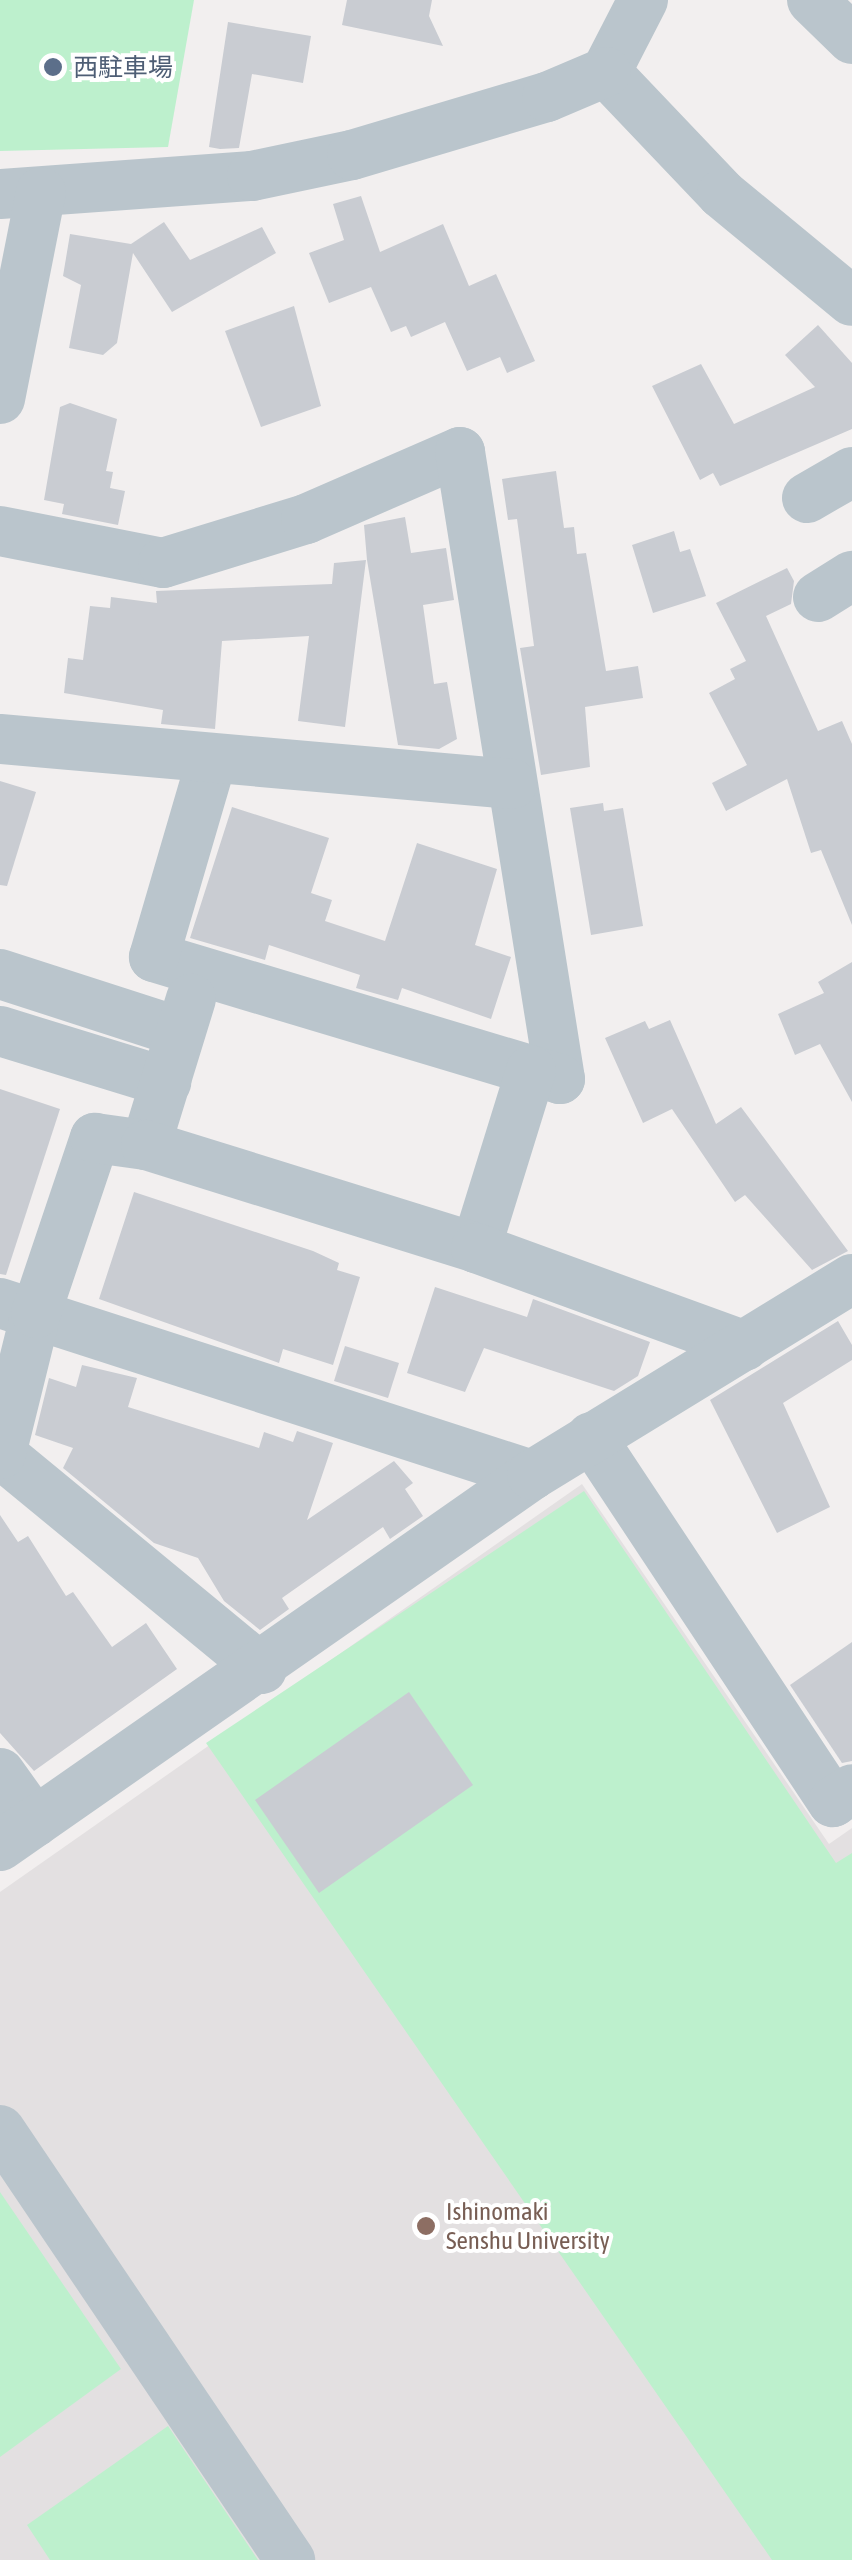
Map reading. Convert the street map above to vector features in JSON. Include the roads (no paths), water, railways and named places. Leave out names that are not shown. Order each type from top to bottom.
[{"type":"street","points":[[0,399],[21,193],[142,188],[286,169],[547,97],[606,72],[643,0]]},
{"type":"street","points":[[812,0],[852,39]]},
{"type":"street","points":[[606,72],[722,194],[850,310]]},
{"type":"street","points":[[0,530],[162,563],[306,519],[460,452],[560,1079],[154,957],[212,762]]},
{"type":"street","points":[[807,498],[852,472]]},
{"type":"street","points":[[0,740],[212,762],[512,784]]},
{"type":"street","points":[[146,1145],[200,971]]},
{"type":"street","points":[[0,974],[180,1032]]},
{"type":"street","points":[[0,1031],[166,1082]]},
{"type":"street","points":[[476,1248],[531,1070]]},
{"type":"street","points":[[262,1668],[0,1454],[18,1308],[95,1138],[146,1145],[476,1248],[745,1346]]},
{"type":"street","points":[[0,1773],[17,1834],[262,1668],[532,1476],[852,1279]]},
{"type":"street","points":[[18,1308],[532,1476]]},
{"type":"street","points":[[591,1437],[833,1802],[852,1788]]},
{"type":"street","points":[[0,2130],[290,2560]]},
{"type":"place","name":"西駐車場","points":[[53,67]]},
{"type":"place","name":"Ishinomaki Senshu University","points":[[426,2226]]}]
